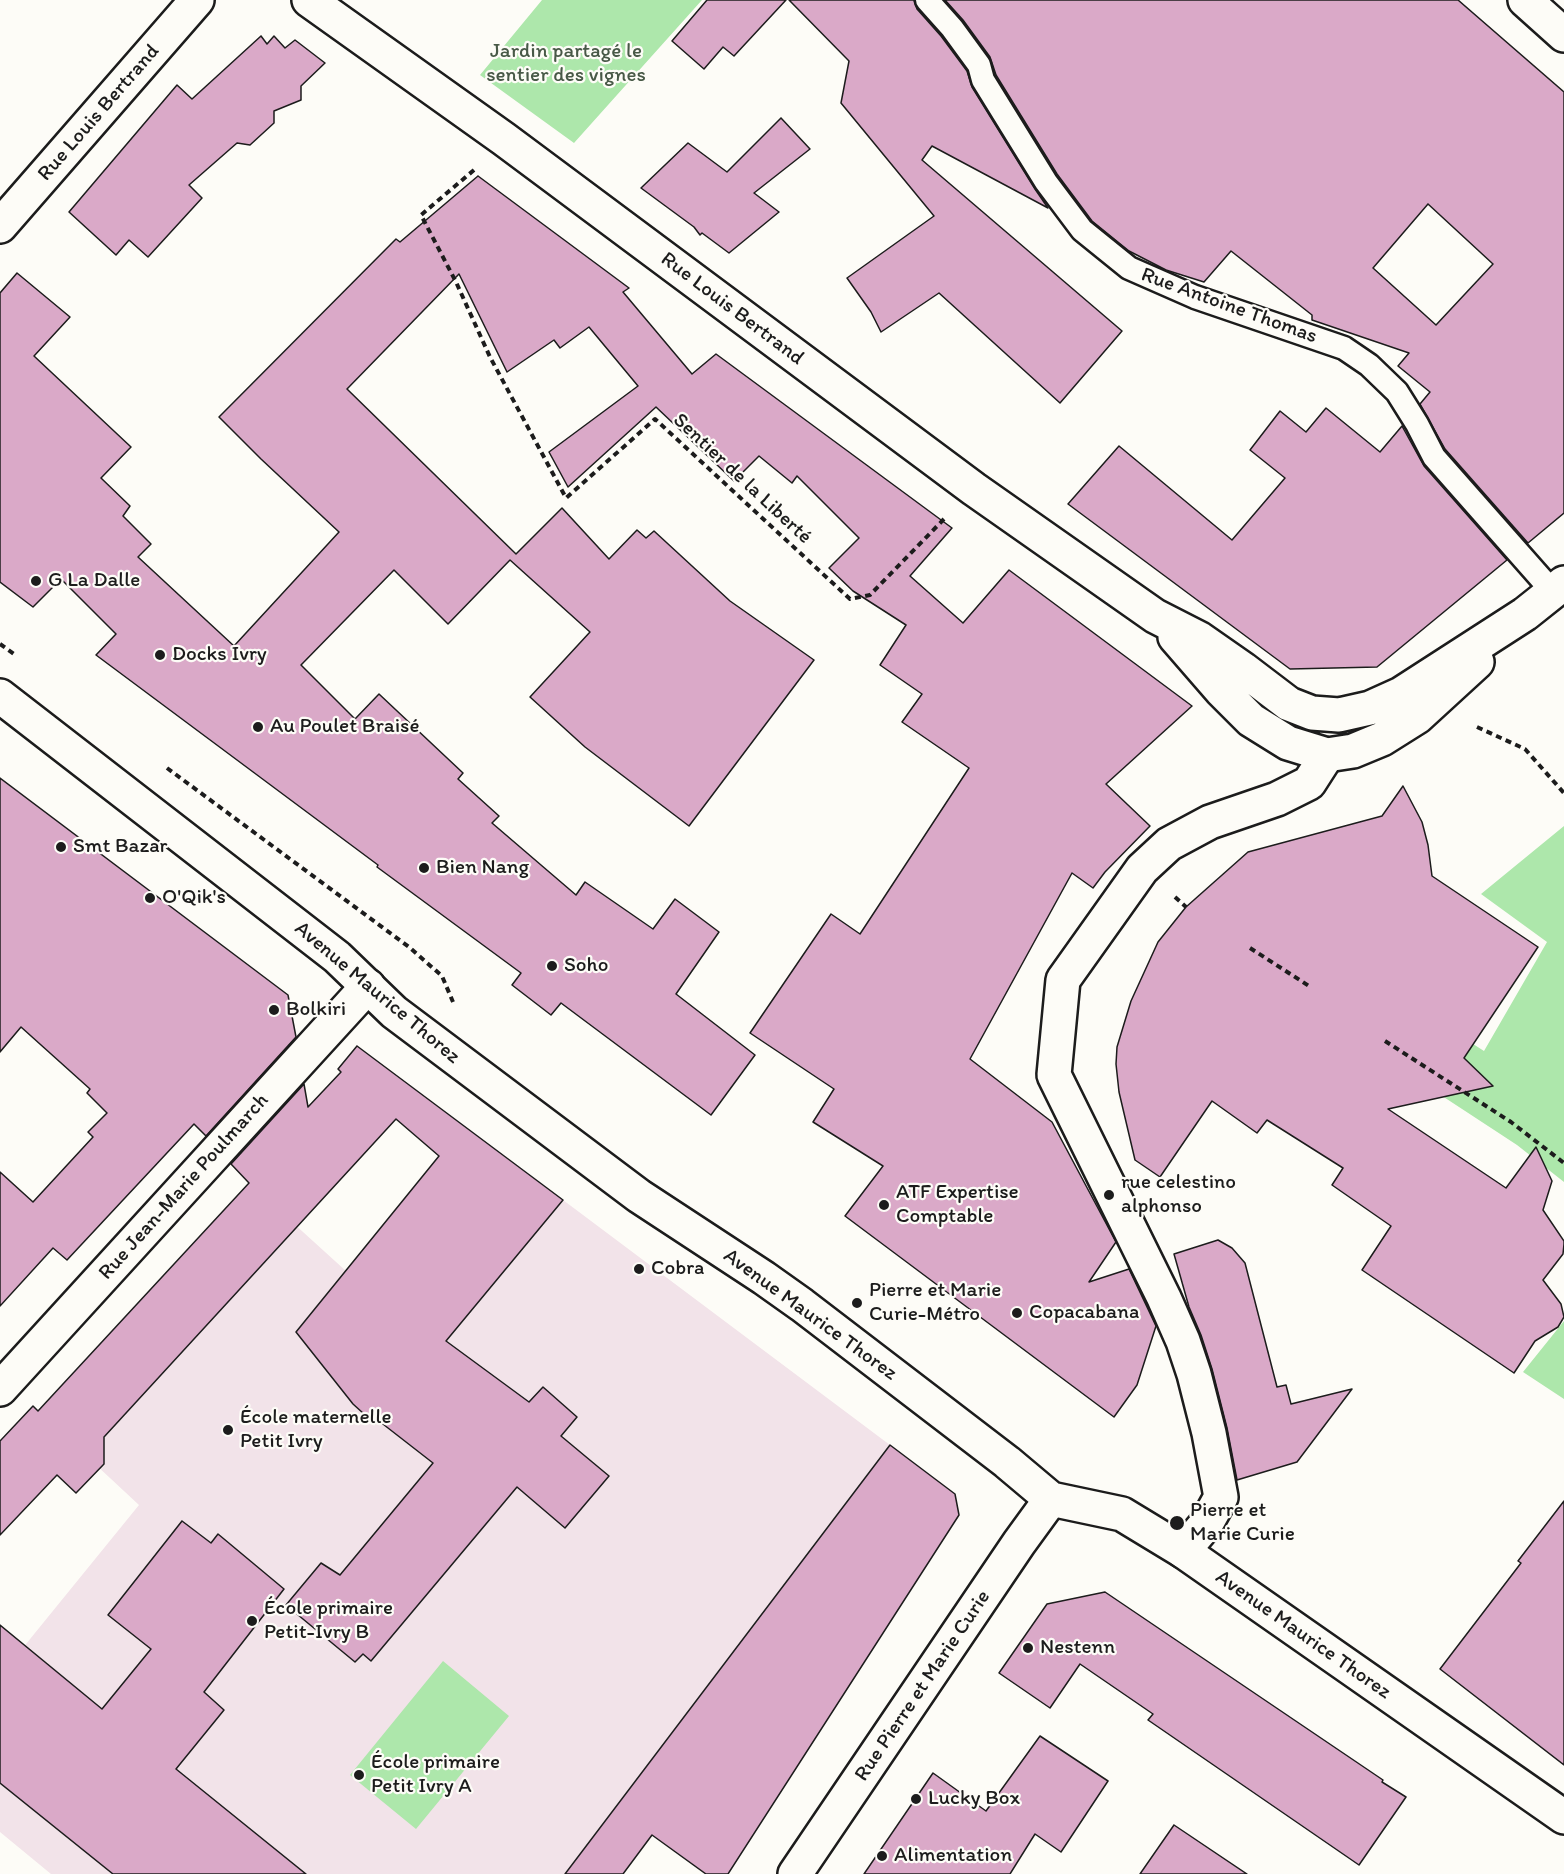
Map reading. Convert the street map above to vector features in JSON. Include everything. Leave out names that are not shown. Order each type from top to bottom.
[{"type":"main road","name":"Rue Louis Bertrand","points":[[0,226],[197,0]]},
{"type":"main road","name":"Rue Louis Bertrand","points":[[309,0],[504,139],[974,489],[1155,616],[1200,639],[1289,704],[1312,713],[1339,715],[1370,708],[1401,694],[1525,614],[1559,587]]},
{"type":"main road","points":[[1525,0],[1564,35]]},
{"type":"main road","name":"Rue Louis Bertrand","points":[[1155,616],[1251,720],[1288,743],[1327,755],[1353,750],[1382,739],[1417,717],[1452,687],[1525,614]]},
{"type":"main road","name":"Avenue Maurice Thorez","points":[[0,696],[337,957],[394,1012],[629,1189],[792,1298],[1007,1462],[1051,1499],[1122,1514],[1183,1551],[1564,1817]]},
{"type":"main road","points":[[1183,1551],[1206,1524],[1221,1497],[1209,1433],[1183,1341],[1054,1075],[1063,980],[1142,869],[1169,844],[1210,822],[1277,800],[1309,783],[1327,755]]},
{"type":"main road","name":"Rue Jean-Marie Poulmarch","points":[[0,1389],[368,986]]},
{"type":"main road","name":"Rue Pierre et Marie Curie","points":[[795,1874],[1051,1499]]},
{"type":"lane","name":"Rue Antoine Thomas","points":[[927,0],[952,28],[979,65],[983,80],[1040,173],[1082,230],[1129,268],[1195,297],[1344,348],[1369,365],[1397,392],[1434,457],[1559,587]]},
{"type":"path","name":"Sentier de la Liberté","points":[[504,139],[471,172],[421,215],[456,282],[490,357],[566,498],[655,419],[850,599],[870,595],[974,489]]},
{"type":"path","points":[[0,644],[18,657]]},
{"type":"path","points":[[1477,727],[1525,749],[1564,793]]},
{"type":"path","points":[[158,761],[409,947],[442,975],[454,1004]]},
{"type":"path","points":[[1250,948],[1310,986]]},
{"type":"path","points":[[1386,1041],[1511,1122],[1564,1163]]},
{"type":"shaded area","points":[[249,1183],[346,1271],[473,1307],[563,1200],[890,1445],[565,1874],[51,1874],[0,1832],[0,1676],[139,1505],[38,1411]]},
{"type":"green space","name":"Jardin partagé le sentier des vignes","points":[[542,0],[702,0],[574,143],[480,75]]},
{"type":"green space","points":[[1564,826],[1564,1182],[1517,1145],[1430,1088],[1417,1008],[1484,1051],[1547,942],[1481,894]]},
{"type":"green space","points":[[1564,1321],[1564,1399],[1523,1372]]},
{"type":"green space","points":[[443,1661],[509,1716],[416,1829],[350,1775]]},
{"type":"building","points":[[707,0],[786,0],[734,56],[723,47],[704,69],[672,41]]},
{"type":"building","points":[[789,0],[914,0],[917,9],[967,71],[972,87],[1048,208],[932,146],[922,160],[1122,331],[1060,403],[939,293],[881,332],[871,312],[847,278],[934,216],[841,103],[849,61]]},
{"type":"building","points":[[945,0],[1458,0],[1564,92],[1564,513],[1528,543],[1445,449],[1420,404],[1430,392],[1398,366],[1409,353],[1312,320],[1312,315],[1231,251],[1204,282],[1166,270],[1129,251],[1092,221],[1057,174],[996,75],[990,57]],"holes":[[[1428,204],[1493,264],[1436,325],[1373,268]]]},
{"type":"building","points":[[261,36],[267,44],[274,36],[285,48],[295,40],[325,63],[301,86],[301,100],[274,111],[274,123],[250,145],[237,143],[189,185],[202,198],[148,257],[129,240],[116,255],[69,212],[177,85],[192,99]]},
{"type":"building","points":[[781,118],[810,149],[754,193],[779,212],[729,253],[702,233],[700,235],[694,227],[641,188],[688,143],[727,172]]},
{"type":"building","points":[[478,176],[629,288],[623,292],[692,374],[716,354],[952,528],[910,576],[963,623],[1009,570],[1192,706],[1106,784],[1150,826],[1105,872],[1093,888],[1072,873],[970,1059],[1052,1122],[1116,1242],[1089,1282],[1129,1269],[1156,1326],[1137,1385],[1114,1417],[845,1216],[883,1166],[813,1122],[834,1089],[750,1033],[831,914],[860,934],[969,768],[902,722],[922,694],[880,665],[906,625],[853,591],[829,568],[859,538],[797,476],[792,483],[759,456],[734,481],[656,407],[568,487],[549,452],[638,386],[589,327],[560,348],[554,340],[507,372],[459,274],[347,389],[516,554],[562,508],[609,559],[637,530],[646,538],[654,531],[730,601],[814,660],[689,826],[585,747],[530,697],[590,632],[510,560],[448,624],[394,570],[301,665],[355,719],[379,694],[463,773],[458,779],[499,816],[492,823],[576,895],[585,882],[653,929],[675,899],[719,932],[676,994],[755,1055],[711,1115],[561,1003],[551,1015],[512,985],[521,973],[96,655],[116,634],[61,579],[33,607],[0,582],[0,293],[17,273],[70,317],[34,356],[131,447],[101,478],[130,506],[123,516],[151,544],[138,557],[234,646],[339,532],[219,417],[396,239],[400,242]]},
{"type":"building","points":[[1326,408],[1380,452],[1402,426],[1424,466],[1507,560],[1377,667],[1290,669],[1068,504],[1119,446],[1232,540],[1285,478],[1250,450],[1280,411],[1306,432]]},
{"type":"building","points":[[0,778],[288,995],[296,1037],[206,1136],[194,1124],[67,1260],[53,1248],[0,1306],[0,1172],[33,1202],[93,1137],[88,1132],[107,1113],[87,1093],[90,1089],[21,1027],[0,1052]]},
{"type":"building","points":[[1403,786],[1422,822],[1432,876],[1538,947],[1464,1058],[1493,1086],[1388,1109],[1506,1188],[1536,1147],[1552,1181],[1543,1210],[1564,1241],[1563,1254],[1543,1280],[1561,1304],[1564,1317],[1558,1327],[1535,1341],[1514,1373],[1362,1270],[1391,1226],[1332,1185],[1343,1168],[1267,1120],[1257,1133],[1212,1101],[1160,1177],[1135,1160],[1119,1092],[1117,1047],[1131,1001],[1158,942],[1186,907],[1248,852],[1382,816]]},
{"type":"building","points":[[357,1046],[563,1200],[446,1341],[529,1402],[543,1387],[577,1417],[561,1436],[609,1476],[565,1528],[517,1487],[371,1661],[363,1654],[355,1662],[286,1605],[321,1563],[340,1575],[433,1463],[379,1421],[375,1424],[353,1404],[296,1332],[439,1156],[396,1119],[104,1437],[104,1464],[76,1493],[57,1475],[0,1535],[0,1441],[33,1406],[38,1411],[249,1183],[231,1164],[304,1084],[308,1107],[341,1072],[338,1069]]},
{"type":"building","points":[[1218,1240],[1232,1248],[1245,1263],[1277,1387],[1286,1385],[1291,1404],[1352,1389],[1297,1462],[1237,1480],[1212,1369],[1189,1307],[1174,1254]]},
{"type":"building","points":[[890,1445],[955,1494],[959,1515],[728,1874],[706,1874],[652,1835],[623,1874],[565,1874]]},
{"type":"building","points":[[1564,1501],[1564,1765],[1440,1669],[1521,1563],[1518,1561]]},
{"type":"building","points":[[182,1521],[211,1543],[218,1534],[284,1589],[204,1692],[224,1710],[176,1769],[306,1874],[113,1874],[0,1783],[0,1625],[102,1709],[151,1649],[108,1615]]},
{"type":"building","points":[[1105,1592],[1406,1797],[1359,1865],[1148,1720],[1153,1714],[1080,1664],[1050,1708],[999,1673],[1047,1604]]},
{"type":"building","points":[[1040,1736],[1108,1781],[1061,1852],[1035,1834],[1010,1874],[864,1874],[933,1773],[986,1811]]},
{"type":"building","points":[[1174,1825],[1247,1874],[1140,1874]]},
{"type":"place","name":"G La Dalle","points":[[36,581]]},
{"type":"place","name":"Docks Ivry","points":[[160,655]]},
{"type":"place","name":"Au Poulet Braisé","points":[[258,727]]},
{"type":"place","name":"Smt Bazar","points":[[61,847]]},
{"type":"place","name":"Bien Nang","points":[[424,868]]},
{"type":"place","name":"O'Qik's","points":[[150,898]]},
{"type":"place","name":"Soho","points":[[552,966]]},
{"type":"place","name":"Bolkiri","points":[[274,1010]]},
{"type":"place","name":"rue celestino alphonso","points":[[1109,1195]]},
{"type":"place","name":"ATF Expertise Comptable","points":[[884,1205]]},
{"type":"place","name":"Cobra","points":[[639,1269]]},
{"type":"place","name":"Pierre et Marie Curie-Métro","points":[[857,1303]]},
{"type":"place","name":"Copacabana","points":[[1017,1313]]},
{"type":"place","name":"École maternelle Petit Ivry","points":[[228,1430]]},
{"type":"place","name":"Pierre et Marie Curie","points":[[1177,1523]]},
{"type":"place","name":"École primaire Petit-Ivry B","points":[[252,1621]]},
{"type":"place","name":"Nestenn","points":[[1028,1648]]},
{"type":"place","name":"École primaire Petit Ivry A","points":[[359,1775]]},
{"type":"place","name":"Lucky Box","points":[[916,1799]]},
{"type":"place","name":"Alimentation","points":[[882,1856]]}]
